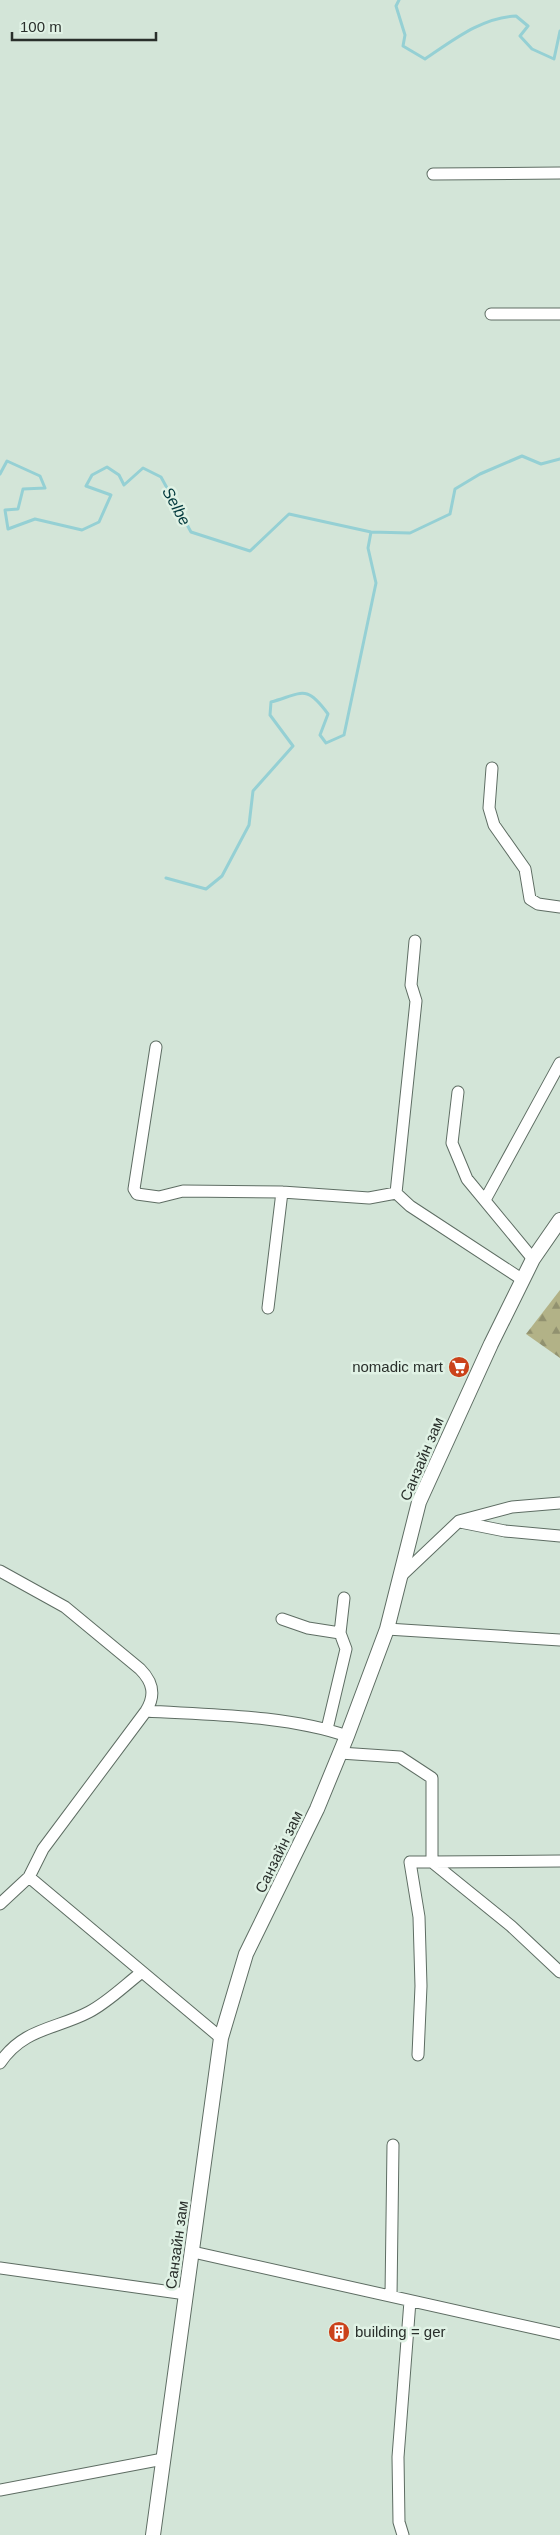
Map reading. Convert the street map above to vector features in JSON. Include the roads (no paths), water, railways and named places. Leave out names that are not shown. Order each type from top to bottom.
[{"type":"main road","name":"Санзайн зам","points":[[153,2535],[222,2038],[246,1954],[317,1809],[347,1736],[387,1629],[420,1502],[491,1344],[533,1259],[560,1220]]},
{"type":"street","points":[[433,174],[560,173]]},
{"type":"street","points":[[491,314],[560,314]]},
{"type":"street","points":[[492,768],[489,808],[494,826],[524,869],[530,899],[538,904],[560,907]]},
{"type":"street","points":[[396,1193],[416,1001],[411,985],[415,942]]},
{"type":"street","points":[[156,1047],[134,1189],[138,1194],[159,1197],[183,1191],[282,1192],[369,1198],[396,1193]]},
{"type":"street","points":[[485,1200],[560,1064]]},
{"type":"street","points":[[458,1092],[452,1142],[467,1179],[533,1259]]},
{"type":"street","points":[[268,1308],[282,1192]]},
{"type":"street","points":[[396,1193],[410,1206],[523,1280]]},
{"type":"street","points":[[401,1576],[459,1522],[512,1506],[560,1503]]},
{"type":"street","points":[[459,1522],[505,1531],[560,1536]]},
{"type":"street","points":[[0,1570],[65,1607],[150,1678],[153,1694],[153,1701],[44,1849],[29,1877],[0,1904]]},
{"type":"street","points":[[327,1729],[346,1649],[340,1633],[344,1598]]},
{"type":"street","points":[[282,1619],[308,1628],[340,1633]]},
{"type":"street","points":[[387,1629],[560,1640]]},
{"type":"street","points":[[146,1711],[241,1717],[327,1729],[347,1736]]},
{"type":"street","points":[[340,1754],[400,1757],[432,1778],[432,1862]]},
{"type":"street","points":[[418,2055],[421,1986],[420,1917],[410,1862],[560,1861]]},
{"type":"street","points":[[432,1862],[511,1926],[560,1972]]},
{"type":"street","points":[[29,1877],[222,2038]]},
{"type":"street","points":[[0,2063],[13,2048],[38,2030],[89,2012],[142,1972]]},
{"type":"street","points":[[391,2296],[393,2145]]},
{"type":"street","points":[[193,2252],[560,2334]]},
{"type":"street","points":[[0,2268],[186,2294]]},
{"type":"street","points":[[403,2535],[399,2522],[398,2457],[410,2301]]},
{"type":"street","points":[[0,2490],[163,2459]]},
{"type":"waterway","points":[[399,0],[396,6],[405,35],[403,46],[425,59],[479,25],[503,17],[516,16],[528,26],[520,36],[532,49],[554,59],[560,31]]},
{"type":"waterway","name":"Selbe","points":[[0,474],[7,461],[40,476],[45,488],[23,489],[18,509],[5,510],[8,529],[35,519],[82,530],[99,522],[111,495],[86,486],[92,475],[107,467],[119,475],[124,485],[143,468],[161,477],[191,532],[250,551],[289,514],[371,532],[410,533],[450,514],[455,489],[480,474],[522,456],[541,464],[560,459]]},
{"type":"waterway","points":[[166,878],[206,889],[222,876],[249,825],[253,791],[293,746],[270,715],[271,702],[297,694],[309,695],[328,714],[320,735],[326,743],[344,735],[376,583],[368,548],[371,532]]},
{"type":"place","name":"nomadic mart","points":[[459,1367]]},
{"type":"place","name":"building = ger","points":[[339,2332]]}]
